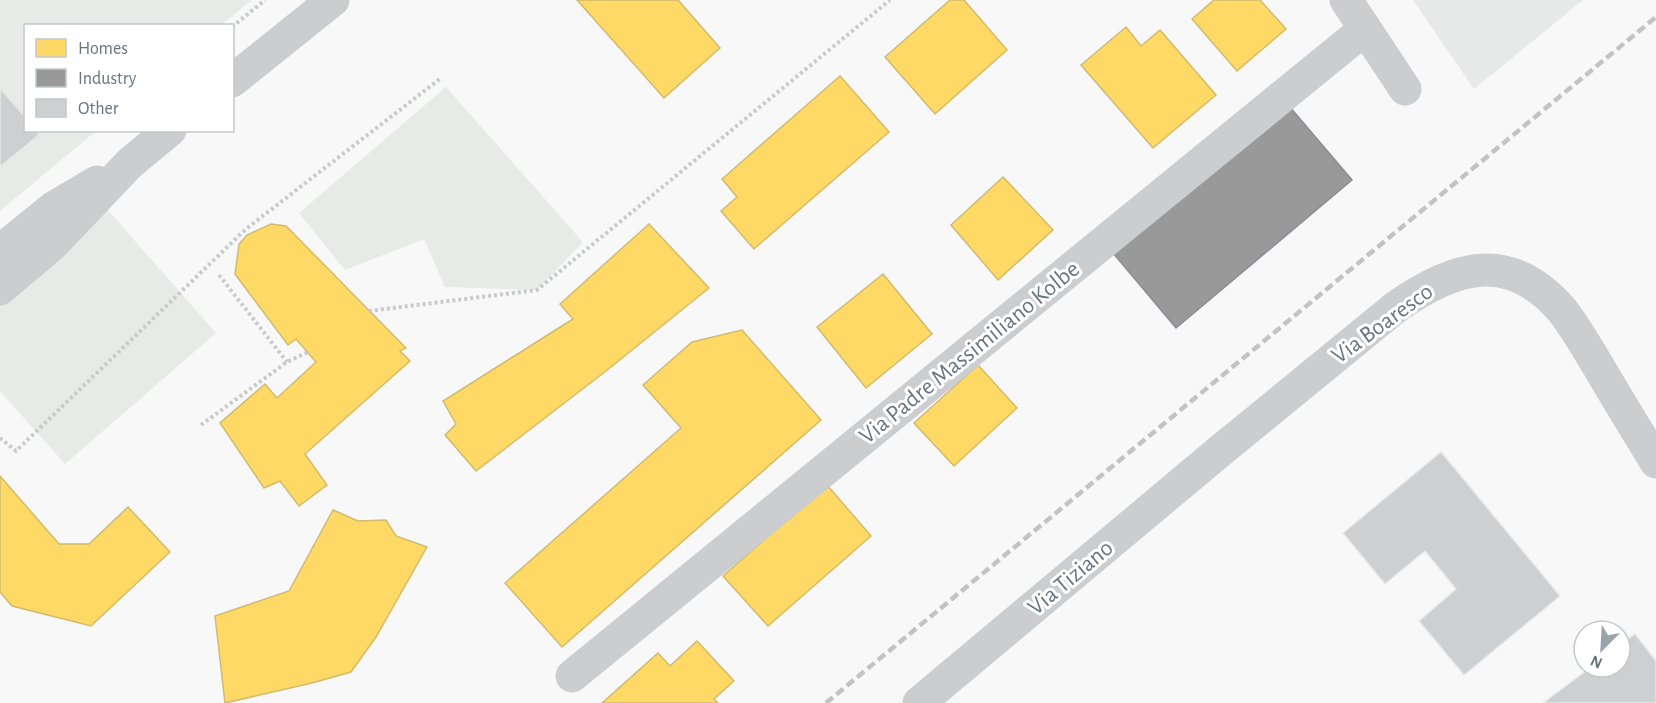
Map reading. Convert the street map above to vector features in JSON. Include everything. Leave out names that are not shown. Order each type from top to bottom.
[{"type":"street","points":[[234,79],[333,0]]},
{"type":"street","points":[[1346,0],[1405,89]]},
{"type":"street","name":"Via Padre Massimiliano Kolbe","points":[[572,676],[1365,29]]},
{"type":"street","points":[[0,289],[53,244],[130,163],[168,132]]},
{"type":"street","points":[[0,251],[53,207],[130,163]]},
{"type":"street","name":"Via Boaresco","points":[[1220,451],[1396,307],[1418,292],[1451,276],[1473,270],[1498,270],[1521,278],[1542,290],[1562,310],[1656,462]]},
{"type":"street","name":"Via Tiziano","points":[[919,703],[1220,451]]},
{"type":"path","points":[[234,25],[265,0]]},
{"type":"path","points":[[369,311],[537,290],[890,0]]},
{"type":"path","points":[[0,438],[16,451],[246,229],[441,78]]},
{"type":"path","points":[[219,275],[287,362]]},
{"type":"path","points":[[201,425],[287,362],[308,352]]},
{"type":"shaded area","points":[[0,0],[252,0],[222,24],[24,24],[24,132],[95,132],[0,211]]},
{"type":"shaded area","points":[[1413,0],[1583,0],[1474,89]]},
{"type":"shaded area","points":[[446,87],[583,242],[537,290],[445,287],[424,239],[345,270],[299,213]]},
{"type":"shaded area","points":[[106,208],[216,333],[65,464],[0,391],[0,301]]},
{"type":"building: Homes","points":[[577,0],[678,0],[720,48],[664,98]]},
{"type":"building: Homes","points":[[950,0],[964,0],[1007,50],[935,114],[885,57]]},
{"type":"building: Homes","points":[[1214,0],[1260,0],[1286,29],[1237,71],[1192,19]]},
{"type":"building: Homes","points":[[1126,27],[1141,46],[1160,30],[1216,95],[1153,148],[1081,65]]},
{"type":"building: Homes","points":[[840,76],[889,132],[754,249],[721,211],[737,197],[722,179]]},
{"type":"building: Homes","points":[[1003,177],[1053,230],[998,280],[951,225]]},
{"type":"building: Homes","points":[[271,224],[286,226],[406,348],[400,351],[410,361],[305,454],[327,485],[299,506],[280,481],[264,488],[220,423],[265,384],[277,398],[316,362],[296,339],[288,345],[235,274],[239,244],[247,235]]},
{"type":"building: Homes","points":[[649,224],[709,288],[476,471],[445,435],[456,424],[443,401],[573,319],[560,304]]},
{"type":"building: Homes","points":[[883,274],[932,334],[866,388],[817,327]]},
{"type":"building: Homes","points":[[742,330],[821,420],[562,647],[505,583],[681,428],[643,385],[692,342]]},
{"type":"building: Homes","points":[[978,365],[1017,408],[954,466],[914,423]]},
{"type":"building: Homes","points":[[0,476],[59,544],[89,544],[128,507],[170,552],[91,626],[12,606],[0,592]]},
{"type":"building: Homes","points":[[827,485],[871,536],[768,626],[723,576]]},
{"type":"building: Homes","points":[[333,510],[358,521],[386,520],[396,536],[427,547],[376,637],[351,672],[225,703],[215,616],[289,591]]},
{"type":"building: Homes","points":[[697,641],[734,681],[714,699],[718,703],[602,703],[658,653],[670,666]]},
{"type":"building: Industry","points":[[1289,106],[1352,180],[1176,328],[1113,253]]},
{"type":"building: Other","points":[[0,88],[24,116],[24,132],[37,132],[39,135],[0,167]]},
{"type":"building: Other","points":[[1441,452],[1560,596],[1464,675],[1419,621],[1456,589],[1425,551],[1385,584],[1343,533]]},
{"type":"building: Other","points":[[1635,634],[1656,661],[1656,703],[1543,703],[1575,679],[1632,679],[1632,636]]},
{"type":"railway","points":[[826,703],[1656,17]]}]
